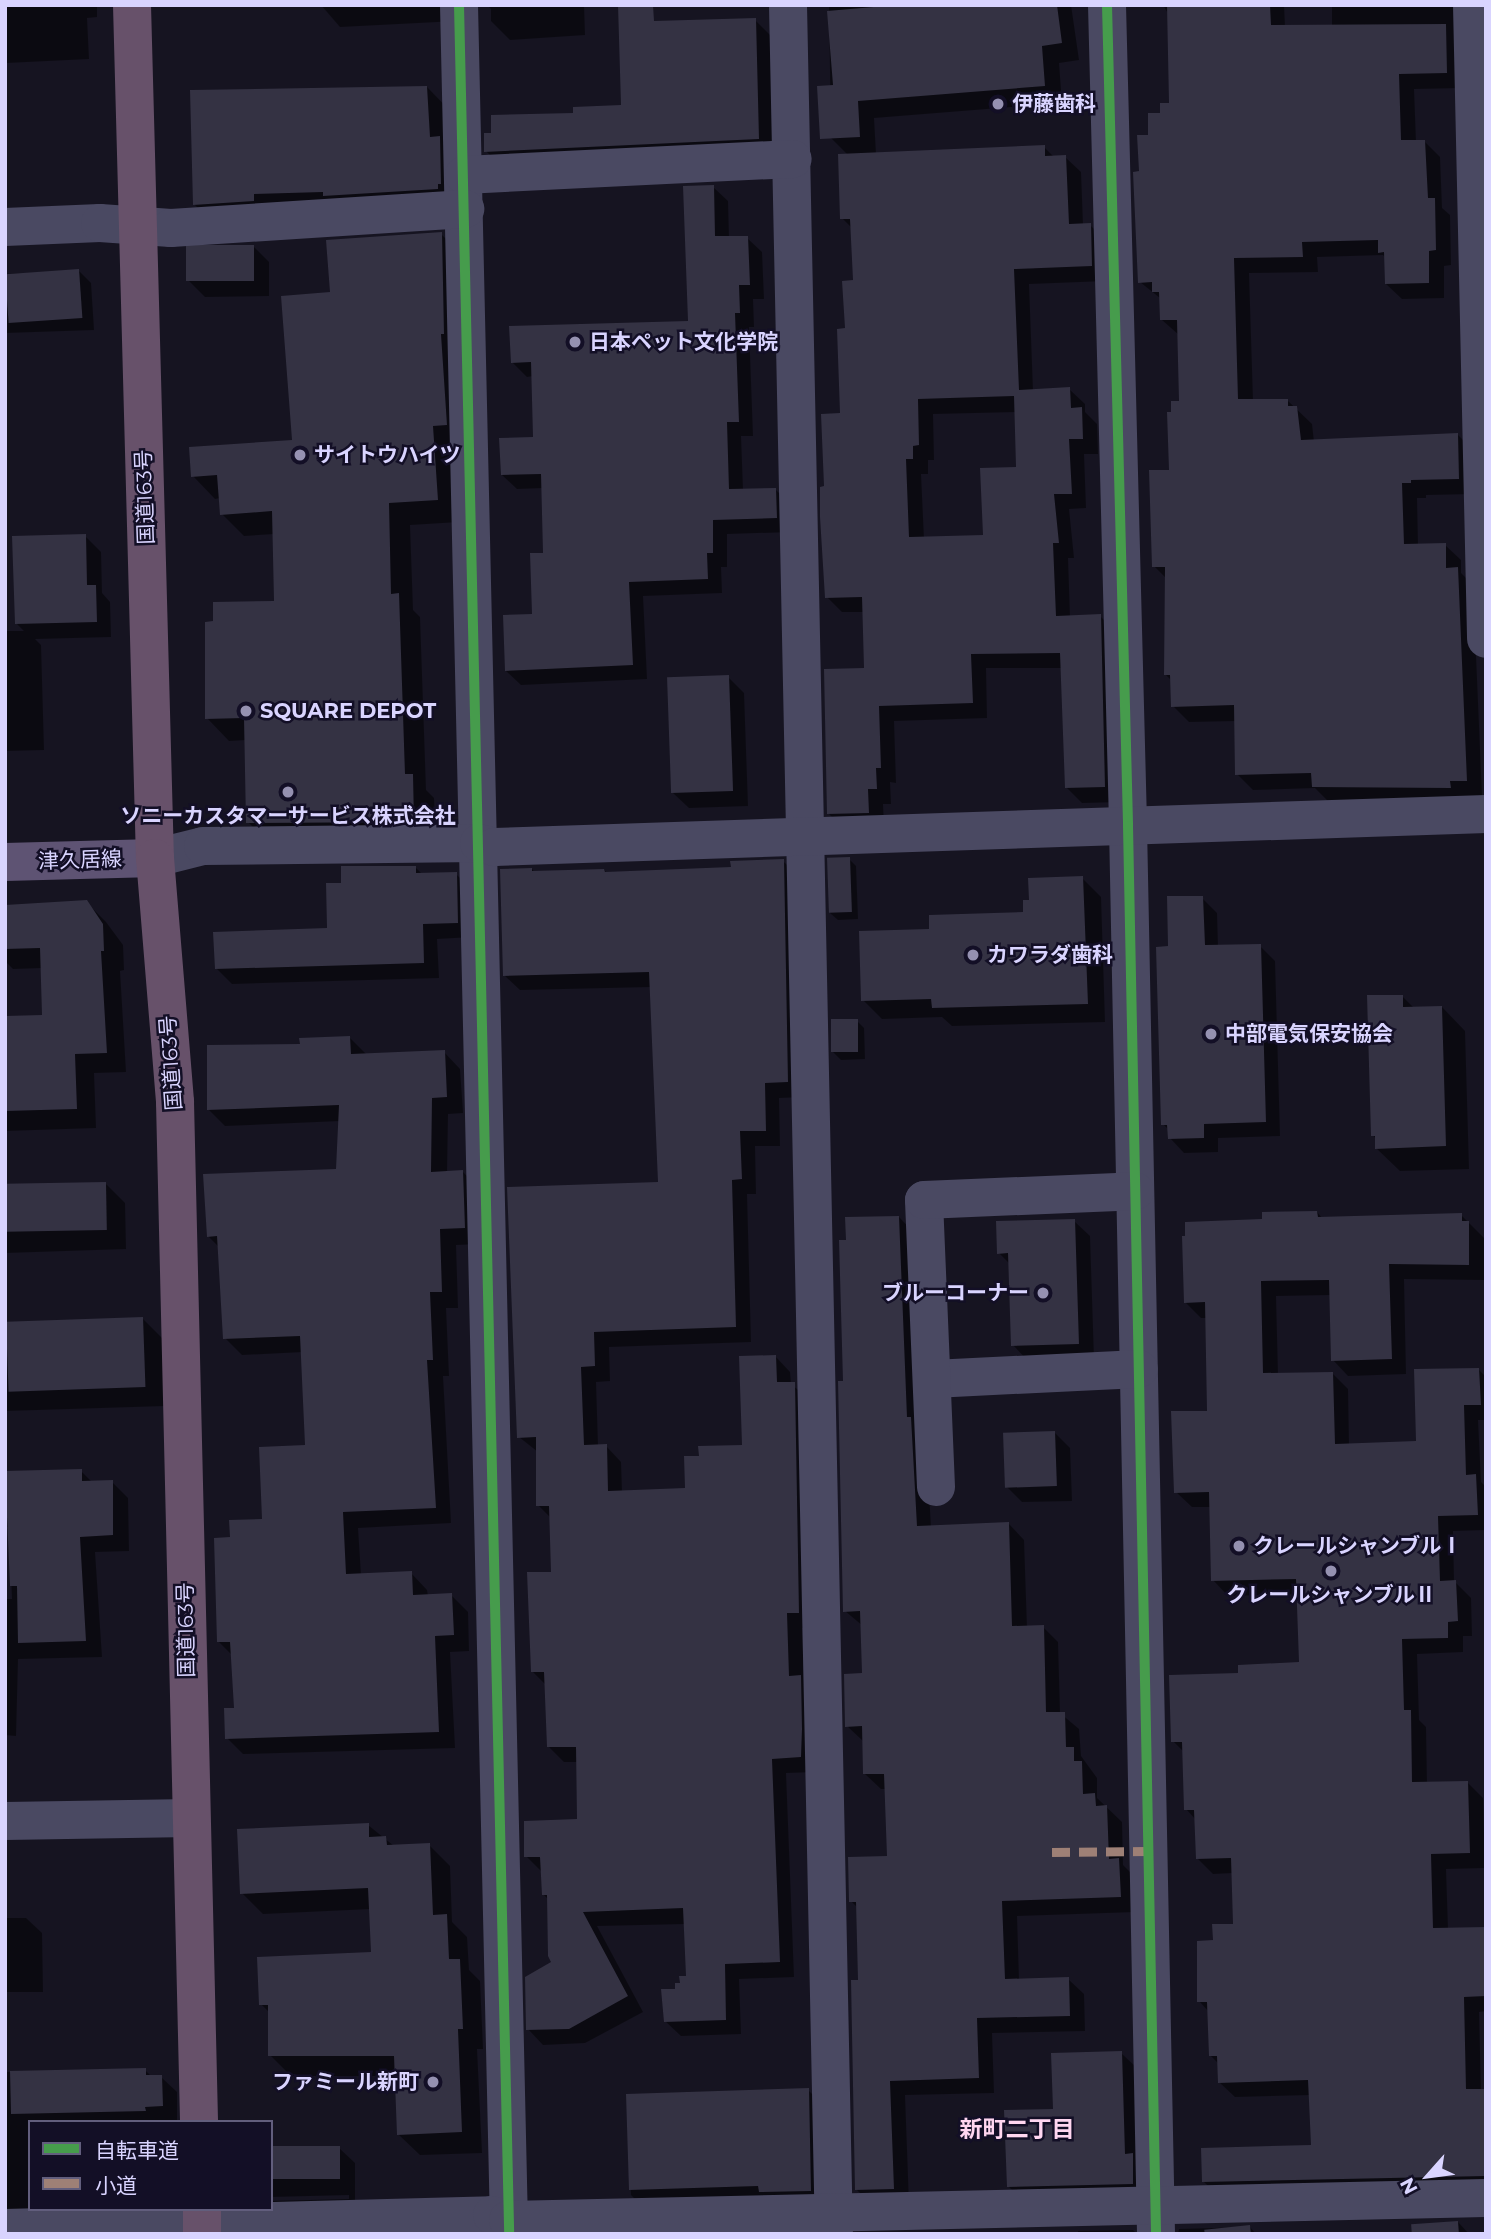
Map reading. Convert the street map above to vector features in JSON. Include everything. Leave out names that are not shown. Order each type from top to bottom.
[{"type":"highway","name":"国道163号","points":[[131,5],[155,858],[175,1101],[199,2120]]},
{"type":"main road","name":"津久居線","points":[[5,862],[155,858]]},
{"type":"street","points":[[459,5],[509,2227]]},
{"type":"street","points":[[789,5],[834,2223]]},
{"type":"street","points":[[1107,5],[1128,826],[1156,2218]]},
{"type":"street","points":[[1472,5],[1486,639]]},
{"type":"street","points":[[5,227],[137,224],[171,228],[464,192],[793,159]]},
{"type":"street","points":[[155,858],[203,846],[479,843],[494,847],[1486,814]]},
{"type":"street","points":[[936,1487],[924,1200],[1135,1191]]},
{"type":"street","points":[[933,1379],[1139,1369]]},
{"type":"street","points":[[5,1821],[191,1818]]},
{"type":"street","points":[[5,2228],[492,2215],[509,2227],[1156,2218],[1486,2198]]},
{"type":"building","points":[[618,5],[653,5],[654,21],[756,18],[759,139],[484,152],[484,133],[491,133],[491,115],[573,113],[573,107],[621,105]]},
{"type":"building","points":[[897,5],[1057,5],[1062,43],[1042,46],[1045,86],[858,101],[860,137],[820,139],[817,86],[833,85],[827,11]]},
{"type":"building","points":[[1167,5],[1270,5],[1271,25],[1446,24],[1447,73],[1399,74],[1401,140],[1425,140],[1428,198],[1435,198],[1436,250],[1429,251],[1429,283],[1385,284],[1384,252],[1378,253],[1378,240],[1302,242],[1303,257],[1234,258],[1238,399],[1288,399],[1288,406],[1297,406],[1301,440],[1458,433],[1459,479],[1411,480],[1411,483],[1402,483],[1404,544],[1446,543],[1446,568],[1458,567],[1467,781],[1450,781],[1451,788],[1312,787],[1311,773],[1235,775],[1234,705],[1171,707],[1170,675],[1164,675],[1165,567],[1152,567],[1149,470],[1169,470],[1167,412],[1171,412],[1171,401],[1179,401],[1177,320],[1160,320],[1159,292],[1152,292],[1152,282],[1138,283],[1133,172],[1139,171],[1137,135],[1148,135],[1148,113],[1160,113],[1160,103],[1169,103]]},
{"type":"building","points":[[427,86],[430,137],[440,136],[441,184],[438,184],[438,189],[323,196],[323,192],[254,194],[254,201],[193,205],[190,90]]},
{"type":"building","points":[[1045,145],[1045,156],[1066,155],[1069,224],[1091,223],[1092,266],[1014,269],[1019,390],[1070,387],[1071,408],[1082,407],[1083,439],[1069,439],[1072,494],[1054,494],[1059,543],[1053,543],[1056,616],[1101,614],[1105,787],[1065,788],[1060,653],[971,654],[973,703],[879,706],[881,768],[876,768],[877,789],[868,789],[869,813],[827,814],[824,669],[864,668],[862,597],[825,598],[820,517],[820,487],[824,486],[821,414],[840,413],[837,329],[845,328],[842,281],[853,280],[850,219],[840,219],[838,154]],"holes":[[[1014,396],[1016,467],[980,468],[983,535],[909,537],[906,459],[913,459],[913,446],[919,445],[918,399]]]},
{"type":"building","points":[[714,185],[715,236],[748,236],[750,285],[739,285],[740,313],[735,313],[739,422],[727,422],[729,489],[776,488],[777,518],[713,520],[713,553],[707,553],[708,579],[629,582],[633,665],[505,671],[503,615],[532,614],[530,553],[543,553],[541,474],[501,475],[499,438],[533,437],[531,362],[511,363],[509,326],[688,321],[683,186]]},
{"type":"building","points":[[442,232],[444,334],[441,334],[447,425],[433,426],[438,500],[389,503],[391,594],[399,593],[405,774],[413,774],[414,822],[246,823],[244,718],[205,719],[205,622],[213,621],[213,602],[274,601],[272,511],[220,515],[217,475],[191,477],[189,447],[292,440],[281,296],[330,292],[326,240]]},
{"type":"building","points":[[186,245],[254,245],[254,281],[186,281]]},
{"type":"building","points":[[79,269],[82,318],[9,323],[5,274]]},
{"type":"building","points":[[86,534],[87,585],[96,585],[97,622],[15,624],[12,536]]},
{"type":"building","points":[[729,675],[733,791],[671,793],[667,677]]},
{"type":"building","points":[[850,857],[852,912],[829,913],[827,858]]},
{"type":"building","points":[[784,859],[788,1082],[765,1083],[766,1131],[740,1131],[742,1179],[732,1180],[736,1327],[594,1332],[595,1366],[581,1367],[584,1445],[607,1444],[608,1491],[685,1488],[684,1456],[699,1456],[698,1446],[742,1445],[739,1356],[776,1355],[777,1382],[795,1382],[799,1613],[787,1613],[789,1676],[801,1675],[802,1729],[801,1757],[772,1759],[780,1962],[725,1964],[726,2020],[664,2022],[661,1989],[675,1989],[675,1983],[680,1983],[679,1976],[686,1976],[683,1908],[583,1912],[628,1996],[569,2029],[526,2030],[525,1977],[551,1962],[548,1956],[547,1895],[542,1895],[540,1857],[524,1857],[524,1821],[577,1819],[576,1747],[547,1747],[544,1672],[531,1672],[527,1572],[551,1572],[549,1506],[536,1506],[536,1437],[517,1438],[507,1187],[658,1182],[649,972],[503,976],[500,869],[604,869],[605,872],[731,867],[730,861]]},
{"type":"building","points":[[341,866],[416,866],[416,873],[457,872],[458,923],[423,924],[424,963],[215,969],[213,932],[327,928],[326,883],[341,883]]},
{"type":"building","points":[[1083,876],[1088,1004],[932,1008],[931,999],[861,1001],[859,931],[929,929],[929,915],[1023,912],[1023,900],[1029,900],[1028,878]]},
{"type":"building","name":"中部電気保安協会","points":[[1167,896],[1203,896],[1205,945],[1261,944],[1266,1122],[1204,1124],[1204,1138],[1168,1139],[1167,1125],[1161,1125],[1156,947],[1168,946]]},
{"type":"building","points":[[87,900],[103,924],[104,951],[101,951],[107,1053],[75,1054],[77,1109],[5,1111],[5,1016],[42,1015],[40,948],[5,949],[5,905]]},
{"type":"building","points":[[1367,995],[1403,995],[1403,1007],[1442,1006],[1446,1146],[1375,1149],[1375,1136],[1371,1136]]},
{"type":"building","points":[[831,1019],[858,1019],[858,1052],[831,1052]]},
{"type":"building","points":[[350,1036],[351,1054],[445,1050],[447,1097],[432,1098],[431,1172],[463,1170],[465,1228],[440,1229],[442,1292],[430,1292],[433,1360],[427,1360],[436,1508],[343,1512],[346,1574],[412,1571],[413,1595],[452,1593],[454,1635],[435,1636],[439,1732],[225,1739],[224,1708],[234,1708],[230,1642],[217,1642],[214,1538],[230,1537],[229,1520],[262,1519],[259,1447],[305,1445],[300,1336],[223,1339],[217,1236],[207,1237],[203,1174],[336,1169],[339,1105],[207,1110],[207,1045],[300,1044],[299,1038]]},
{"type":"building","points":[[106,1182],[107,1230],[6,1232],[5,1184]]},
{"type":"building","points":[[1317,1211],[1318,1217],[1462,1213],[1462,1221],[1469,1221],[1469,1265],[1389,1264],[1392,1359],[1331,1361],[1329,1280],[1261,1281],[1263,1373],[1333,1372],[1335,1444],[1416,1441],[1414,1369],[1479,1368],[1481,1405],[1464,1405],[1466,1475],[1476,1474],[1478,1515],[1438,1516],[1440,1581],[1456,1580],[1458,1621],[1448,1622],[1448,1638],[1402,1639],[1404,1710],[1411,1710],[1412,1782],[1468,1781],[1470,1853],[1431,1854],[1433,1928],[1486,1927],[1486,1996],[1464,1997],[1466,2089],[1486,2089],[1486,2176],[1202,2182],[1201,2148],[1311,2145],[1308,2080],[1218,2083],[1217,2056],[1209,2056],[1207,2002],[1197,2002],[1197,1941],[1213,1940],[1212,1924],[1233,1924],[1231,1858],[1196,1859],[1194,1810],[1184,1810],[1182,1742],[1171,1742],[1169,1675],[1238,1673],[1238,1665],[1299,1662],[1296,1579],[1211,1581],[1209,1492],[1174,1493],[1171,1411],[1207,1411],[1205,1302],[1184,1303],[1182,1236],[1185,1236],[1185,1222],[1262,1219],[1262,1212]]},
{"type":"building","points":[[899,1216],[907,1417],[911,1417],[917,1526],[1009,1522],[1012,1626],[1044,1625],[1046,1712],[1065,1712],[1066,1747],[1074,1747],[1074,1761],[1082,1761],[1083,1794],[1095,1793],[1096,1806],[1107,1805],[1109,1859],[1119,1858],[1121,1897],[1002,1901],[1005,1979],[1069,1977],[1070,2016],[977,2018],[979,2078],[890,2081],[894,2189],[855,2190],[851,1980],[858,1980],[856,1902],[849,1902],[848,1857],[887,1856],[884,1774],[863,1774],[862,1726],[845,1727],[844,1674],[862,1673],[860,1611],[843,1612],[838,1381],[843,1381],[839,1240],[846,1240],[845,1217]]},
{"type":"building","name":"ブルーコーナー","points":[[1075,1219],[1079,1344],[1011,1346],[1008,1253],[997,1254],[996,1221]]},
{"type":"building","points":[[143,1317],[145,1387],[9,1392],[6,1322]]},
{"type":"building","points":[[1055,1431],[1057,1486],[1005,1488],[1003,1433]]},
{"type":"building","points":[[82,1469],[82,1481],[113,1480],[113,1535],[80,1537],[86,1641],[18,1643],[17,1586],[10,1586],[5,1471]]},
{"type":"building","points":[[369,1823],[369,1837],[386,1836],[387,1845],[430,1843],[433,1915],[447,1914],[449,1959],[460,1959],[463,2029],[458,2029],[462,2132],[397,2135],[394,2056],[268,2056],[268,2005],[259,2005],[257,1957],[371,1952],[368,1888],[240,1894],[237,1829]]},
{"type":"building","points":[[1122,2051],[1125,2154],[1133,2153],[1133,2184],[1007,2187],[1004,2110],[1053,2109],[1051,2053]]},
{"type":"building","points":[[146,2068],[146,2075],[162,2075],[163,2106],[145,2107],[146,2111],[11,2114],[10,2071]]},
{"type":"building","points":[[809,2088],[811,2191],[759,2192],[758,2186],[629,2190],[626,2094]]},
{"type":"building","points":[[273,2146],[340,2146],[340,2179],[273,2179]]},
{"type":"building","points":[[1458,2221],[1459,2234],[1412,2234],[1411,2224]]},
{"type":"building","points":[[1250,2225],[1251,2234],[1205,2234],[1204,2230]]},
{"type":"marked path","points":[[1052,1852],[1149,1851]]},
{"type":"cycle path","points":[[459,5],[509,2234]]},
{"type":"cycle path","points":[[1107,5],[1128,826],[1156,2234]]},
{"type":"place","name":"伊藤歯科","points":[[998,104]]},
{"type":"place","name":"日本ペット文化学院","points":[[575,342]]},
{"type":"place","name":"サイトウハイツ","points":[[300,455]]},
{"type":"place","name":"SQUARE DEPOT","points":[[246,711]]},
{"type":"place","name":"ソニーカスタマーサービス株式会社","points":[[288,792]]},
{"type":"place","name":"カワラダ歯科","points":[[973,955]]},
{"type":"place","name":"中部電気保安協会","points":[[1211,1034]]},
{"type":"place","name":"ブルーコーナー","points":[[1043,1293]]},
{"type":"place","name":"クレールシャンブルⅠ","points":[[1239,1546]]},
{"type":"place","name":"クレールシャンブルⅡ","points":[[1331,1571]]},
{"type":"place","name":"ファミール新町","points":[[433,2082]]},
{"type":"district","name":"新町二丁目","points":[[1017,2129]]}]
